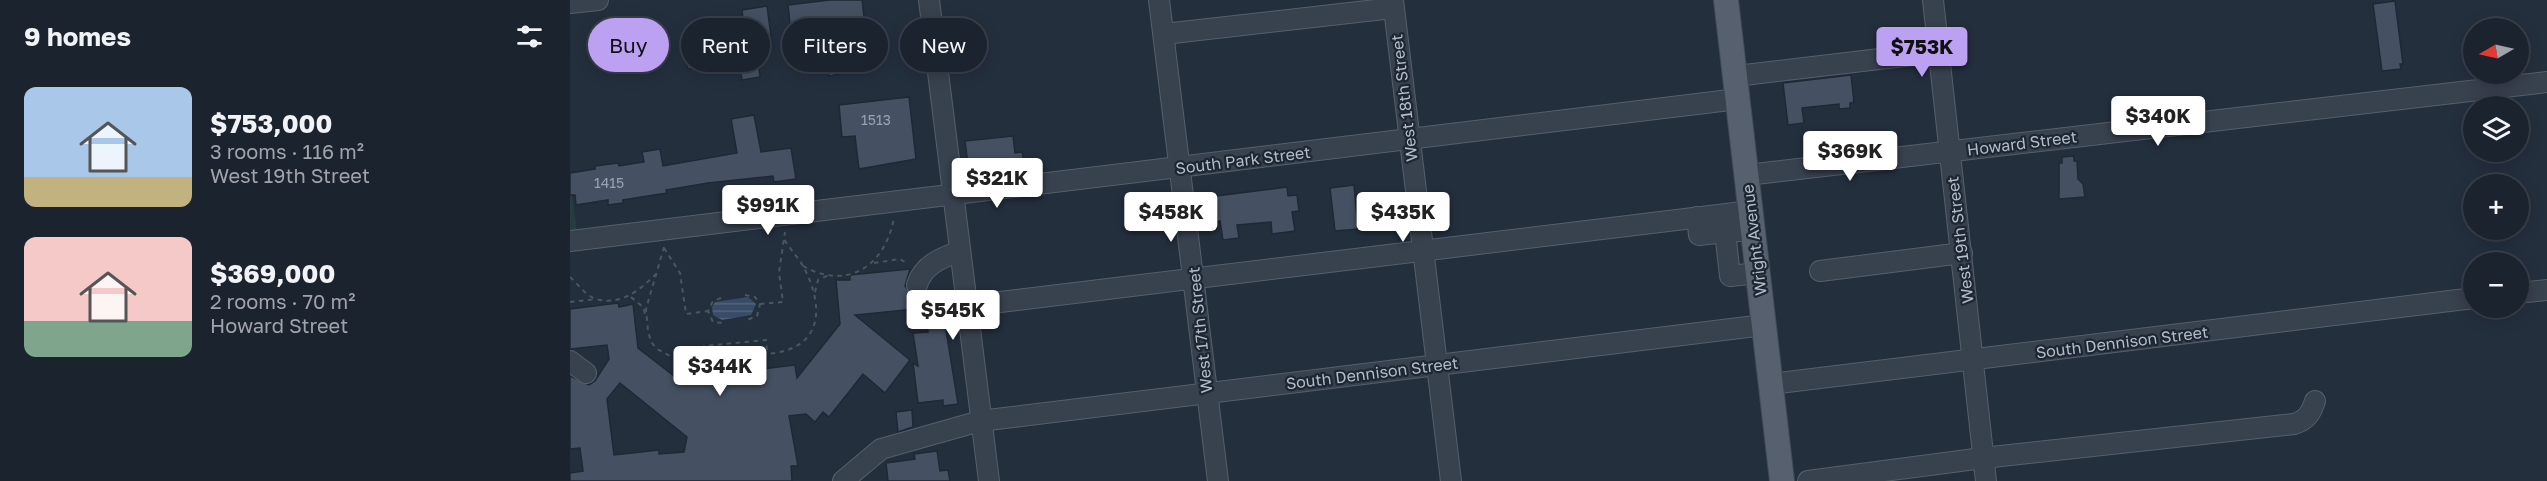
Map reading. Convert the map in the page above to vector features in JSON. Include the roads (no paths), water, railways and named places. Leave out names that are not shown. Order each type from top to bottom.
[{"type":"main road","name":"Wright Avenue","points":[[1726,0],[1782,481]]},
{"type":"street","points":[[570,3],[598,0]]},
{"type":"street","points":[[929,0],[960,251],[960,310],[989,481]]},
{"type":"street","name":"West 17th Street","points":[[1160,0],[1218,481]]},
{"type":"street","name":"West 19th Street","points":[[1934,0],[1986,481]]},
{"type":"street","points":[[1164,34],[1393,4]]},
{"type":"street","name":"West 18th Street","points":[[1393,4],[1451,481]]},
{"type":"street","points":[[1736,76],[1939,52]]},
{"type":"street","name":"Howard Street","points":[[1747,175],[2547,82]]},
{"type":"street","name":"South Park Street","points":[[570,241],[1410,141],[1576,117],[1738,99]]},
{"type":"street","points":[[1697,217],[1699,235],[1725,232],[1752,221]]},
{"type":"street","points":[[960,310],[1423,249],[1697,217],[1752,221]]},
{"type":"street","points":[[1725,232],[1730,276],[1758,273]]},
{"type":"street","points":[[918,283],[934,262],[960,251]]},
{"type":"street","points":[[1820,270],[1962,253]]},
{"type":"street","points":[[2529,292],[2547,290]]},
{"type":"street","name":"South Dennison Street","points":[[1771,384],[2463,299]]},
{"type":"street","name":"South Dennison Street","points":[[843,481],[881,449],[980,420],[1764,325]]},
{"type":"street","points":[[1808,481],[1983,458],[2294,424],[2303,421],[2311,413],[2315,401]]},
{"type":"water","points":[[748,297],[756,304],[751,315],[722,320],[713,315],[712,307],[715,302]]}]
